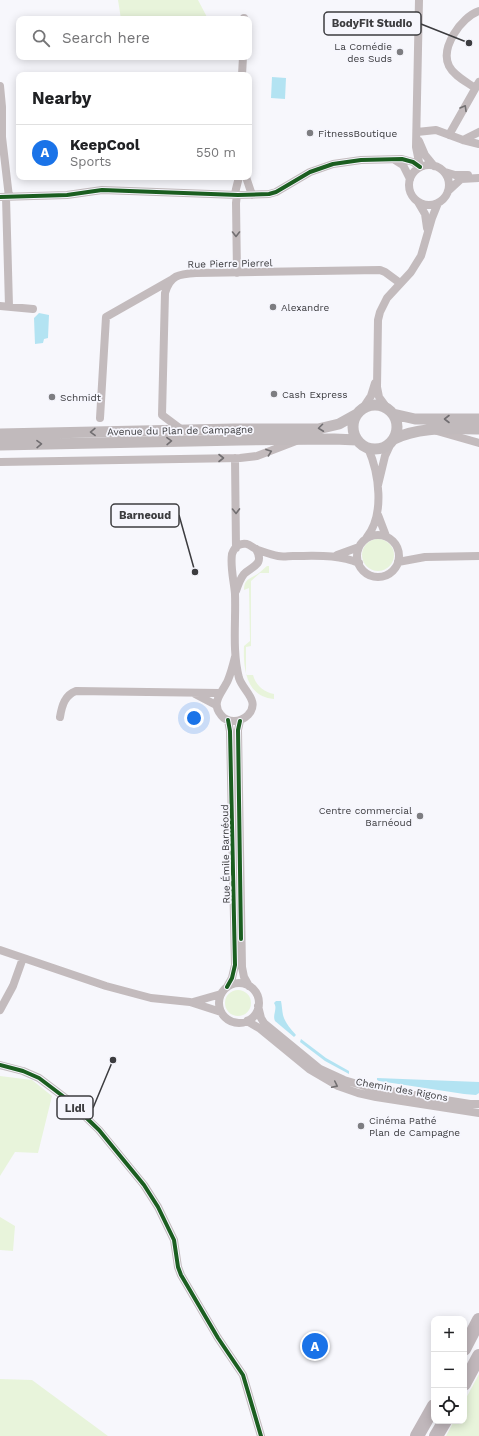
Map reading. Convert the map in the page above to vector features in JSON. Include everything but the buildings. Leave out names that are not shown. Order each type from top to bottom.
[{"type":"highway","points":[[467,1343],[479,1320]]},
{"type":"highway","points":[[467,1378],[479,1356]]},
{"type":"highway","points":[[417,1436],[431,1411]]},
{"type":"highway","points":[[436,1436],[443,1424]]},
{"type":"main road","points":[[479,419],[415,419],[390,411],[378,405],[368,406],[360,411],[354,419],[353,430],[360,444],[368,448],[380,449],[392,441],[410,433],[433,430],[479,429]]},
{"type":"main road","name":"Avenue du Plan de Campagne","points":[[0,434],[318,428],[339,424],[360,411]]},
{"type":"main road","points":[[390,411],[398,429],[392,441]]},
{"type":"main road","name":"Avenue du Plan de Campagne","points":[[0,445],[357,440]]},
{"type":"street","points":[[419,0],[416,147],[420,167]]},
{"type":"street","points":[[449,135],[477,85],[454,73],[450,68],[447,57],[451,40],[459,26],[470,15],[479,11]]},
{"type":"street","points":[[242,72],[243,60]]},
{"type":"street","points":[[0,86],[9,306]]},
{"type":"street","points":[[417,133],[436,130],[479,144]]},
{"type":"street","points":[[463,140],[479,132]]},
{"type":"street","points":[[398,159],[413,149],[417,133]]},
{"type":"street","points":[[417,133],[421,148],[434,166]]},
{"type":"street","points":[[398,159],[403,165],[410,179]]},
{"type":"street","points":[[5,197],[67,195],[102,190],[252,195],[273,193],[310,172],[328,165],[361,160],[398,159],[412,162],[420,167]]},
{"type":"street","points":[[427,235],[425,214],[411,194],[409,184],[415,171],[420,167],[428,165],[455,175],[479,174]]},
{"type":"street","points":[[445,172],[449,184],[448,191]]},
{"type":"street","points":[[418,202],[428,205],[438,203],[443,200],[448,191],[461,179],[479,178]]},
{"type":"street","points":[[237,273],[236,203],[239,180]]},
{"type":"street","points":[[247,180],[252,195]]},
{"type":"street","points":[[360,411],[373,393],[376,373],[378,316],[384,303],[416,266],[421,256],[438,203]]},
{"type":"street","name":"Rue Pierre Pierrel","points":[[100,418],[106,317],[182,274],[380,270],[400,283]]},
{"type":"street","points":[[172,279],[165,293],[162,415],[182,430]]},
{"type":"street","points":[[0,306],[33,309]]},
{"type":"street","points":[[376,373],[378,394],[381,401],[390,411]]},
{"type":"street","points":[[433,430],[479,443]]},
{"type":"street","points":[[0,462],[235,458],[257,456],[301,440]]},
{"type":"street","points":[[377,489],[385,456],[392,441]]},
{"type":"street","points":[[359,547],[359,563],[367,573],[375,576],[381,576],[392,572],[398,562],[399,551],[396,545],[386,536],[378,514],[377,489],[373,461],[368,448]]},
{"type":"street","points":[[235,458],[236,548]]},
{"type":"street","points":[[334,556],[359,547],[372,531],[378,514]]},
{"type":"street","points":[[367,538],[373,535],[386,536]]},
{"type":"street","points":[[235,657],[216,704],[219,713],[228,720],[240,721],[247,716],[252,708],[251,697],[239,679],[235,657],[235,593],[232,560],[233,551],[236,548],[244,544],[248,544],[256,549],[278,556],[334,556],[359,563]]},
{"type":"street","points":[[232,560],[236,567],[244,571],[252,569],[257,563],[259,556],[256,549]]},
{"type":"street","points":[[399,551],[409,555],[425,557],[479,556]]},
{"type":"street","points":[[257,563],[278,556]]},
{"type":"street","points":[[398,562],[425,557]]},
{"type":"street","points":[[235,593],[238,583],[248,570]]},
{"type":"street","points":[[60,717],[66,698],[70,693],[76,691],[193,693],[222,691],[234,686],[244,688]]},
{"type":"street","points":[[193,693],[216,704]]},
{"type":"street","name":"Rue Émile Barnéoud","points":[[227,987],[232,978],[235,965],[230,731],[228,720]]},
{"type":"street","name":"Rue Émile Barnéoud","points":[[240,721],[238,730],[242,967],[244,977],[249,986]]},
{"type":"street","points":[[0,950],[92,982],[120,990],[151,998],[190,1002],[221,1012]]},
{"type":"street","points":[[0,1010],[13,986],[23,958]]},
{"type":"street","points":[[190,1002],[221,994],[227,987],[238,983],[249,986],[257,996],[258,1006],[256,1012],[252,1018],[247,1021],[239,1023],[231,1022],[221,1012],[219,1006],[221,994]]},
{"type":"street","name":"Chemin des Rigons","points":[[258,1006],[264,1023],[320,1069],[344,1080],[371,1088],[470,1104],[479,1104]]},
{"type":"street","name":"Chemin des Rigons","points":[[247,1021],[259,1028],[309,1069],[338,1086],[376,1097],[479,1113]]},
{"type":"street","points":[[0,1065],[23,1071],[39,1078],[68,1100],[99,1130],[144,1186],[171,1231],[181,1276],[218,1338],[243,1375],[261,1436]]},
{"type":"green space","points":[[118,0],[198,0],[206,16],[121,16]]},
{"type":"green space","points":[[378,539],[389,544],[394,555],[389,566],[378,571],[367,566],[362,555],[367,544]]},
{"type":"green space","points":[[269,566],[269,573],[260,573],[251,581],[251,646],[246,647],[246,673],[244,663],[244,646],[250,641],[249,588],[244,590],[244,586],[248,579]]},
{"type":"green space","points":[[247,675],[253,675],[261,688],[274,694],[274,699],[257,693],[248,680]]},
{"type":"green space","points":[[238,990],[248,993],[251,1003],[248,1013],[238,1016],[228,1013],[225,1003],[228,993]]},
{"type":"green space","points":[[0,1076],[32,1080],[52,1096],[38,1153],[15,1152],[0,1176]]},
{"type":"green space","points":[[0,1217],[15,1226],[13,1251],[0,1250]]},
{"type":"green space","points":[[479,1374],[479,1436],[446,1436],[452,1424],[467,1424],[467,1396]]},
{"type":"green space","points":[[0,1379],[32,1380],[108,1436],[0,1436]]},
{"type":"water","points":[[272,77],[286,78],[285,99],[271,98]]},
{"type":"water","points":[[39,313],[49,315],[48,338],[44,339],[43,343],[35,344],[34,318]]},
{"type":"water","points":[[276,1001],[281,1001],[284,1018],[288,1026],[296,1035],[294,1037],[274,1019],[274,1003]]},
{"type":"water","points":[[301,1039],[326,1058],[349,1071],[349,1074],[325,1061],[300,1042]]},
{"type":"water","points":[[377,1078],[479,1082],[479,1093],[476,1095],[464,1094],[379,1081]]},
{"type":"cycle path","points":[[0,197],[67,195],[102,190],[238,195],[269,194],[276,192],[310,172],[333,164],[361,160],[402,159],[413,162],[420,167]]},
{"type":"cycle path","points":[[227,987],[232,978],[235,965],[230,731],[228,720]]},
{"type":"cycle path","points":[[240,721],[238,730],[241,939]]},
{"type":"cycle path","points":[[0,1065],[23,1071],[39,1078],[68,1100],[99,1130],[144,1185],[158,1207],[174,1240],[178,1267],[181,1275],[218,1338],[243,1375],[261,1436]]},
{"type":"place","name":"BodyFit Studio","points":[[469,43]]},
{"type":"place","name":"La Comédie des Suds","points":[[400,52]]},
{"type":"place","name":"FitnessBoutique","points":[[310,133]]},
{"type":"place","name":"Alexandre","points":[[273,307]]},
{"type":"place","name":"Cash Express","points":[[274,394]]},
{"type":"place","name":"Schmidt","points":[[52,397]]},
{"type":"place","name":"Barneoud","points":[[195,572]]},
{"type":"place","name":"Centre commercial Barnéoud","points":[[420,816]]},
{"type":"place","name":"Lidl","points":[[113,1060]]},
{"type":"place","name":"Cinéma Pathé Plan de Campagne","points":[[361,1126]]},
{"type":"place","name":"KeepCool","points":[[315,1346]]}]
